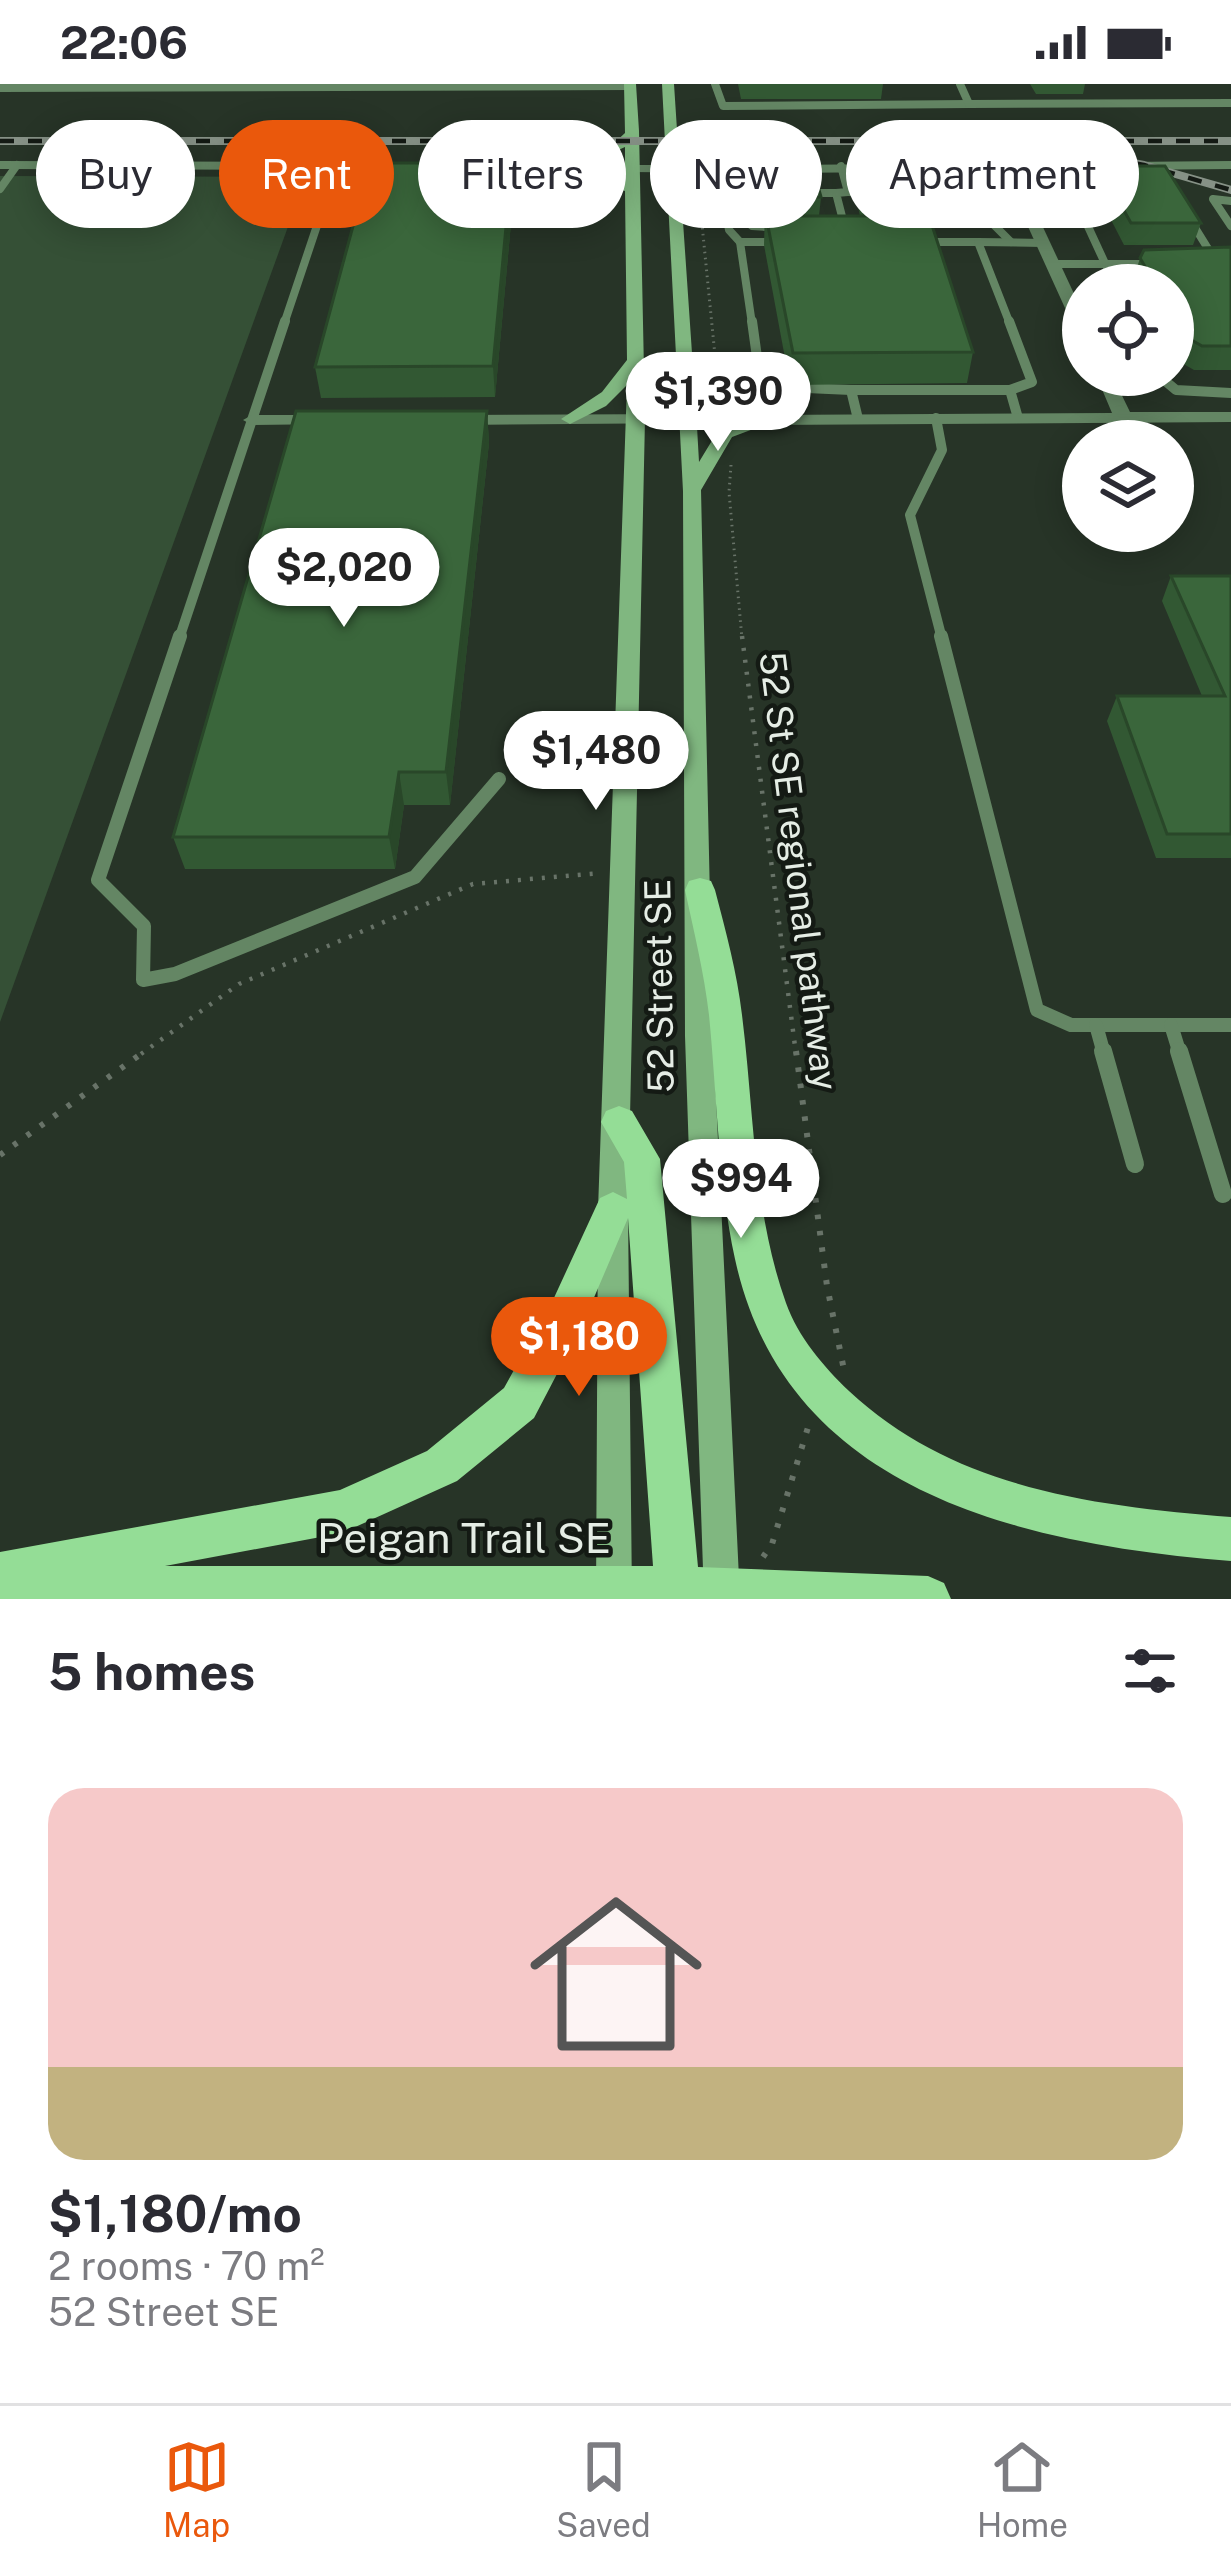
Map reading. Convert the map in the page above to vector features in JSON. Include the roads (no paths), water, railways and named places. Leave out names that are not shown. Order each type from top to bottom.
[{"type":"main road","name":"52 Street SE","points":[[668,84],[671,120]]},
{"type":"main road","name":"52 Street SE","points":[[616,1595],[613,1210],[636,419],[630,85]]},
{"type":"main road","points":[[626,137],[633,131]]},
{"type":"main road","points":[[626,187],[635,190]]},
{"type":"main road","name":"52 Street SE","points":[[677,228],[692,491],[700,890],[702,1596]]},
{"type":"main road","points":[[570,419],[620,388],[636,358]]},
{"type":"main road","points":[[688,410],[768,420]]},
{"type":"main road","points":[[692,491],[725,433],[768,420]]},
{"type":"main road","points":[[700,890],[719,968],[745,1203],[766,1302],[785,1345],[824,1399],[901,1460],[982,1498],[1120,1531],[1231,1539]]},
{"type":"main road","points":[[619,1122],[642,1159],[702,1596]]},
{"type":"main road","points":[[0,1574],[342,1511],[442,1466],[519,1403],[567,1315],[613,1210]]},
{"type":"main road","name":"Peigan Trail SE","points":[[0,1588],[928,1599]]},
{"type":"street","points":[[0,88],[630,85]]},
{"type":"street","points":[[0,165],[219,166]]},
{"type":"street","points":[[822,165],[841,166]]},
{"type":"street","points":[[1139,165],[1231,165]]},
{"type":"street","points":[[394,166],[408,166]]},
{"type":"street","points":[[626,166],[650,166]]},
{"type":"street","points":[[822,166],[846,166]]},
{"type":"street","points":[[1036,228],[1062,284]]},
{"type":"street","points":[[1114,396],[1123,417]]},
{"type":"street","points":[[435,420],[636,419],[688,410]]},
{"type":"street","points":[[768,420],[1231,417]]},
{"type":"street","points":[[252,420],[344,420]]},
{"type":"lane","points":[[715,84],[723,106],[1231,104]]},
{"type":"lane","points":[[960,84],[969,104]]},
{"type":"lane","points":[[0,189],[17,165]]},
{"type":"lane","points":[[841,166],[846,185]]},
{"type":"lane","points":[[822,193],[846,192]]},
{"type":"lane","points":[[828,242],[850,242],[837,211],[836,193]]},
{"type":"lane","points":[[1231,200],[1213,199],[1231,226]]},
{"type":"lane","points":[[1185,211],[1218,265]]},
{"type":"lane","points":[[316,228],[98,880],[144,926],[143,980],[175,974],[415,877],[499,779]]},
{"type":"lane","points":[[730,228],[740,242],[761,386],[773,391],[1010,390],[1032,382],[978,242]]},
{"type":"lane","points":[[831,228],[845,228]]},
{"type":"lane","points":[[992,228],[1011,242]]},
{"type":"lane","points":[[1088,228],[1105,264]]},
{"type":"lane","points":[[740,242],[784,242]]},
{"type":"lane","points":[[915,242],[1043,243]]},
{"type":"lane","points":[[1053,264],[1062,264]]},
{"type":"lane","points":[[1198,264],[1231,265]]},
{"type":"lane","points":[[1010,390],[1018,418]]},
{"type":"lane","points":[[851,391],[858,419]]},
{"type":"lane","points":[[1194,391],[1230,394]]},
{"type":"lane","points":[[936,418],[942,450],[910,515],[1037,1010],[1071,1025],[1231,1025]]},
{"type":"lane","points":[[1096,1025],[1135,1164]]},
{"type":"lane","points":[[1171,1025],[1223,1194]]},
{"type":"railway","points":[[0,141],[1231,141]]},
{"type":"railway","points":[[1139,164],[1231,190]]}]
